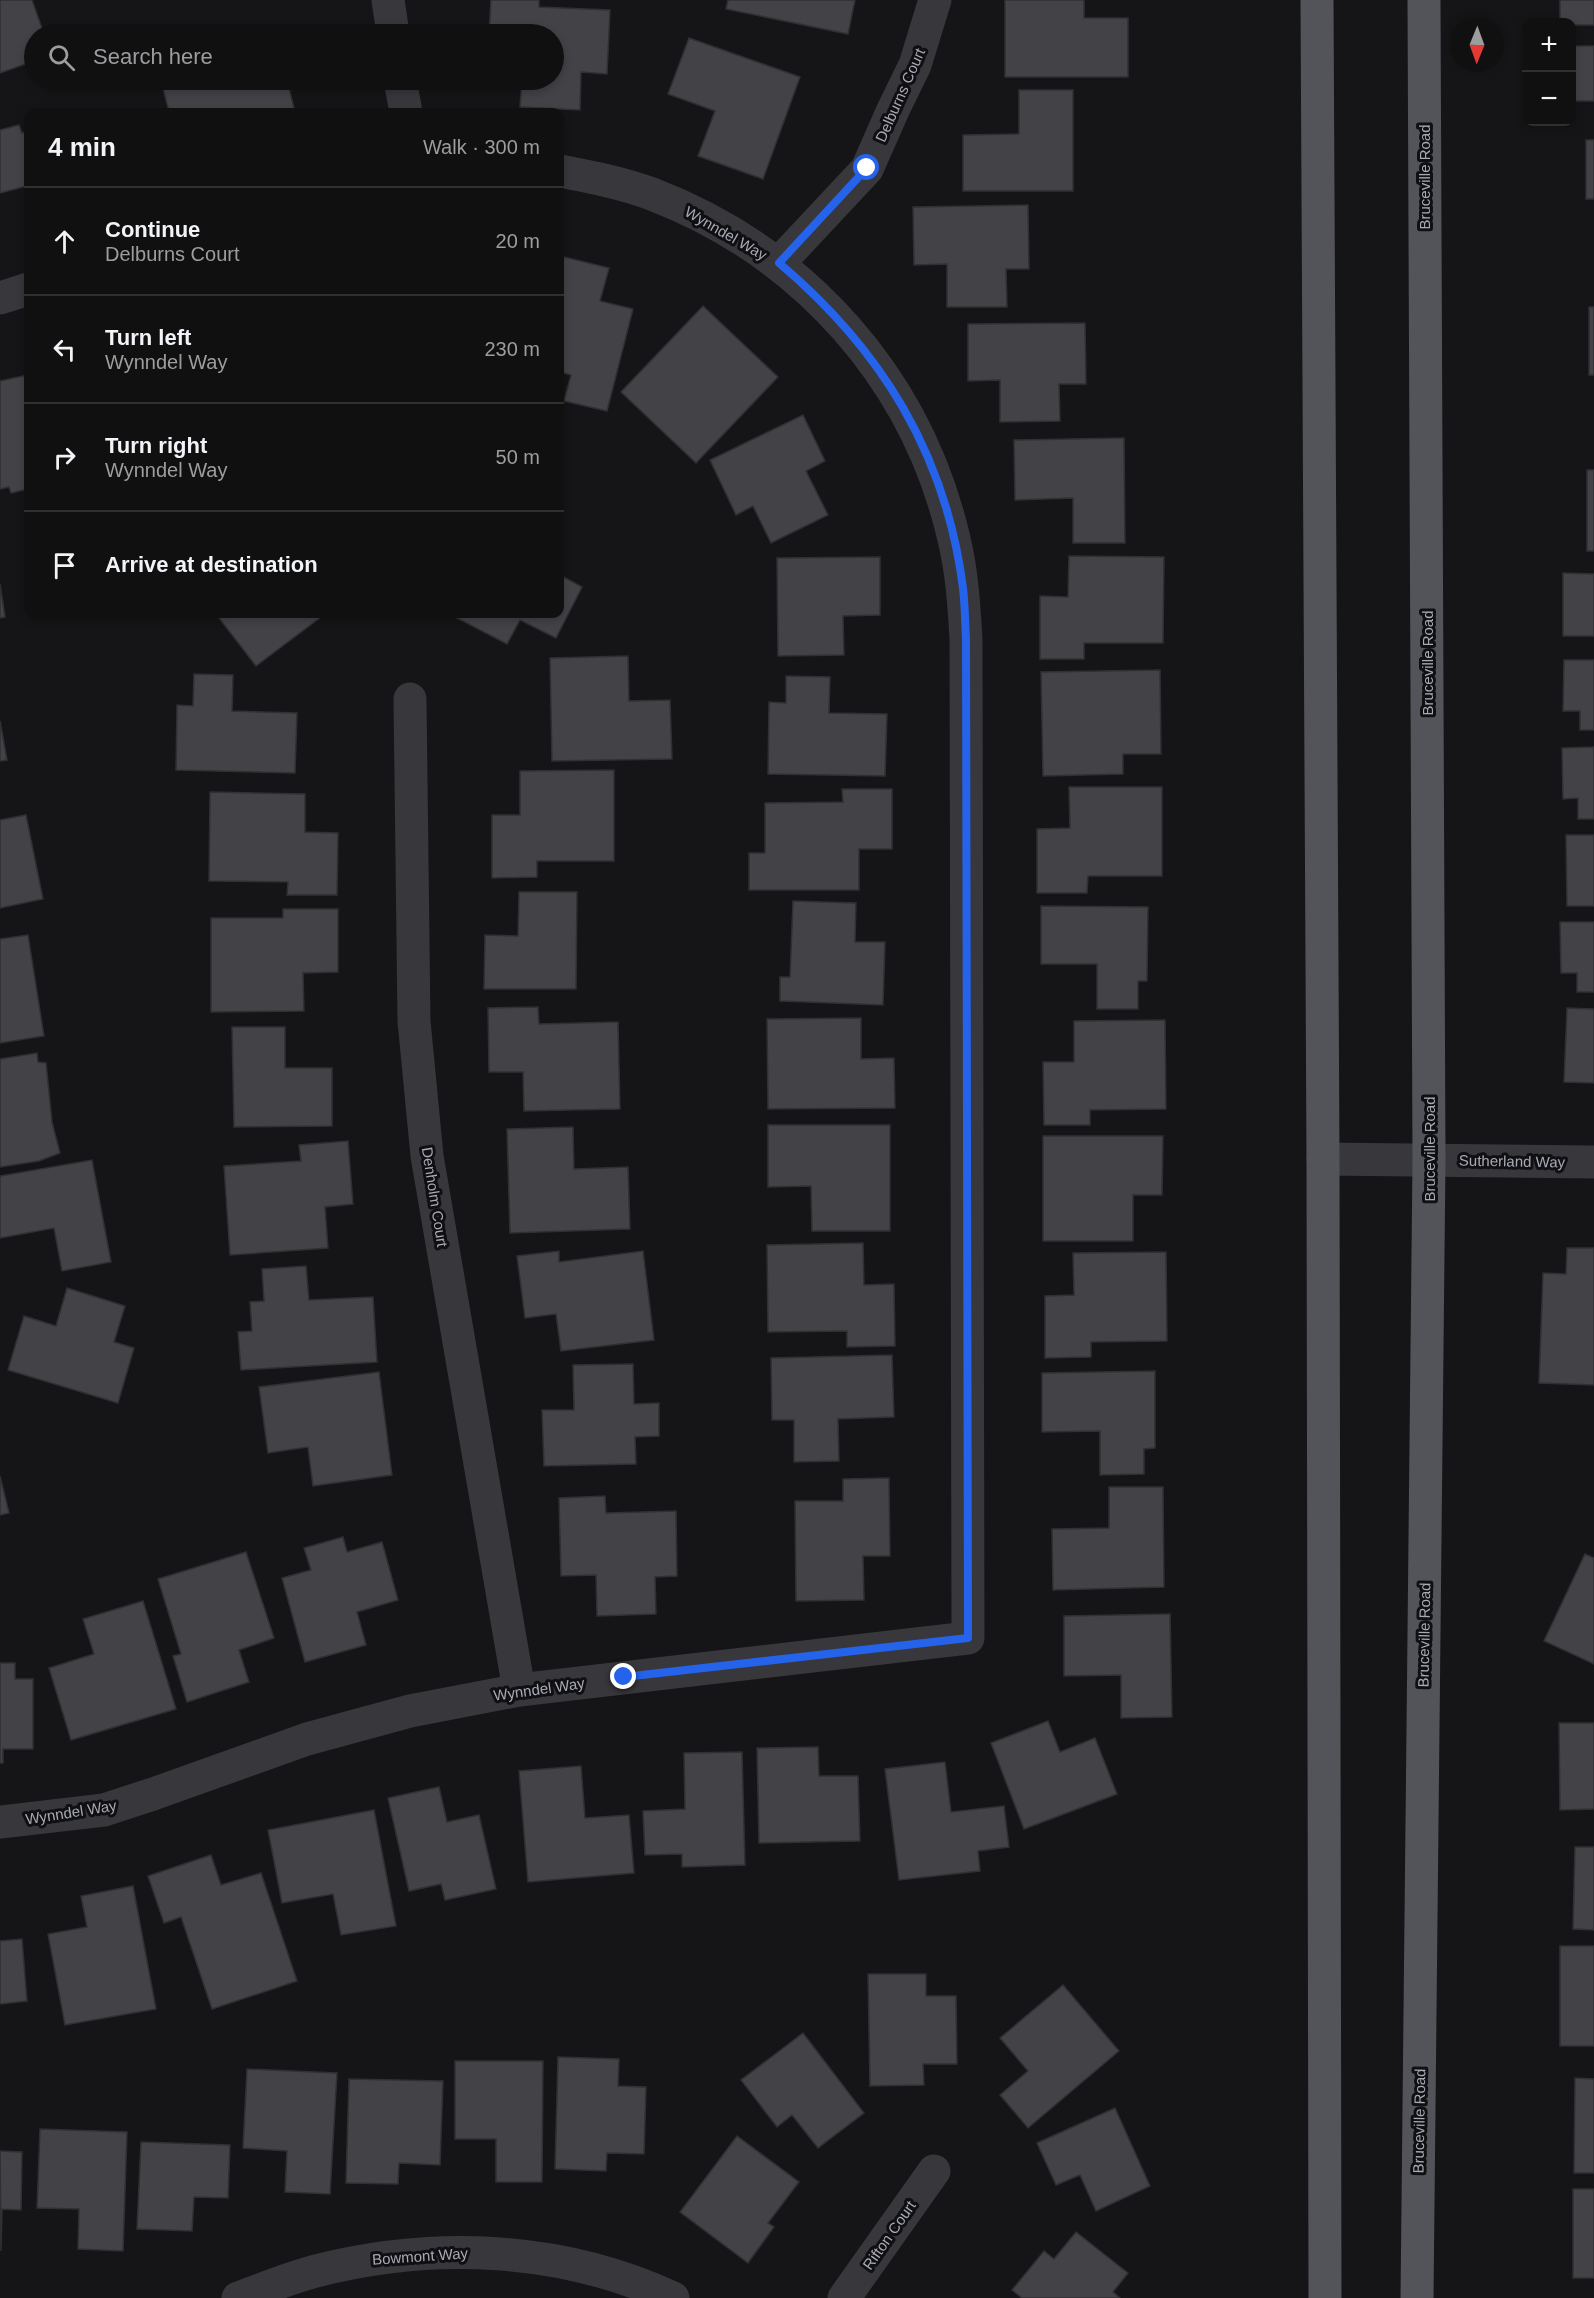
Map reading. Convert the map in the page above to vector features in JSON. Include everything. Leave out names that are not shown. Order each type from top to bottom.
[{"type":"main road","points":[[1317,0],[1323,1159],[1325,2298]]},
{"type":"main road","name":"Bruceville Road","points":[[1417,2298],[1430,1159],[1424,0]]},
{"type":"street","points":[[388,0],[392,24]]},
{"type":"street","name":"Delburns Court","points":[[779,263],[867,168],[892,110],[915,66],[936,0]]},
{"type":"street","points":[[402,90],[405,108]]},
{"type":"street","name":"Wynndel Way","points":[[0,1822],[104,1810],[307,1739],[410,1711],[519,1690],[968,1638],[966,639],[963,589],[954,540],[941,492],[924,446],[873,359],[812,291],[779,263],[696,213],[669,201],[603,179],[564,172]]},
{"type":"street","points":[[0,298],[24,290]]},
{"type":"street","name":"Denholm Court","points":[[410,699],[414,1021],[427,1156],[519,1690]]},
{"type":"street","name":"Sutherland Way","points":[[1323,1159],[1594,1162]]},
{"type":"street","name":"Rifton Court","points":[[844,2298],[934,2171]]},
{"type":"street","name":"Bowmont Way","points":[[238,2298],[313,2272],[358,2261],[448,2252],[494,2252],[573,2264],[628,2280],[673,2298]]},
{"type":"building","points":[[0,0],[32,0],[40,24],[24,24],[24,65],[0,73]]},
{"type":"building","points":[[491,0],[539,0],[539,7],[610,10],[607,74],[581,72],[580,110],[520,107],[521,90],[564,90],[564,24],[490,24]]},
{"type":"building","points":[[728,0],[855,0],[848,34],[726,9]]},
{"type":"building","points":[[1005,0],[1084,0],[1084,18],[1128,18],[1128,77],[1005,77]]},
{"type":"building","points":[[1560,0],[1594,0],[1594,25],[1576,25],[1576,18],[1560,18]]},
{"type":"building","points":[[689,38],[800,77],[763,179],[698,156],[715,111],[668,94]]},
{"type":"building","points":[[1576,46],[1594,46],[1594,101],[1576,101]]},
{"type":"building","points":[[164,90],[290,90],[294,108],[168,108]]},
{"type":"building","points":[[1019,90],[1073,90],[1073,191],[963,191],[963,135],[1019,134]]},
{"type":"building","points":[[19,125],[22,133],[24,132],[24,187],[0,193],[0,130]]},
{"type":"building","points":[[1586,140],[1594,140],[1594,199],[1586,199]]},
{"type":"building","points":[[1028,205],[1029,269],[1006,269],[1007,307],[947,307],[947,264],[914,265],[913,207]]},
{"type":"building","points":[[564,257],[609,268],[600,301],[633,309],[607,411],[564,401],[571,375],[564,373]]},
{"type":"building","points":[[703,306],[778,377],[696,463],[621,392]]},
{"type":"building","points":[[1589,307],[1594,307],[1594,375],[1589,375]]},
{"type":"building","points":[[1085,323],[1086,384],[1059,384],[1060,421],[1000,422],[1000,380],[968,381],[968,324]]},
{"type":"building","points":[[24,376],[24,490],[11,493],[9,487],[0,489],[0,381]]},
{"type":"building","points":[[803,415],[825,461],[806,471],[828,515],[771,543],[753,506],[736,515],[710,460]]},
{"type":"building","points":[[1124,438],[1125,543],[1073,543],[1073,498],[1015,500],[1014,440]]},
{"type":"building","points":[[1587,470],[1594,470],[1594,551],[1587,551]]},
{"type":"building","points":[[1069,556],[1164,557],[1163,643],[1084,643],[1084,659],[1040,659],[1040,596],[1068,597]]},
{"type":"building","points":[[880,557],[880,615],[843,616],[844,655],[778,656],[777,558]]},
{"type":"building","points":[[1563,573],[1594,574],[1594,636],[1563,636]]},
{"type":"building","points":[[564,577],[582,587],[556,638],[520,620],[507,644],[457,618],[564,618]]},
{"type":"building","points":[[0,584],[5,617],[0,618]]},
{"type":"building","points":[[219,618],[320,618],[256,666]]},
{"type":"building","points":[[628,656],[629,701],[670,700],[672,759],[552,761],[550,658]]},
{"type":"building","points":[[1564,660],[1594,660],[1594,730],[1580,730],[1580,711],[1563,711]]},
{"type":"building","points":[[1160,670],[1161,754],[1123,754],[1123,774],[1043,776],[1041,672]]},
{"type":"building","points":[[194,674],[233,675],[232,711],[297,713],[295,773],[176,770],[177,705],[193,706]]},
{"type":"building","points":[[786,676],[830,677],[829,713],[887,714],[885,776],[768,774],[769,702],[786,703]]},
{"type":"building","points":[[0,721],[7,760],[0,761]]},
{"type":"building","points":[[1594,747],[1594,819],[1578,819],[1578,798],[1563,799],[1562,748]]},
{"type":"building","points":[[614,770],[614,861],[537,861],[537,877],[492,878],[492,815],[520,815],[520,771]]},
{"type":"building","points":[[1069,787],[1162,787],[1162,876],[1088,876],[1087,893],[1037,893],[1037,829],[1070,828]]},
{"type":"building","points":[[842,789],[892,789],[892,849],[859,849],[859,890],[749,890],[749,853],[765,853],[765,803],[843,802]]},
{"type":"building","points":[[210,792],[305,794],[305,832],[338,833],[337,895],[287,895],[288,882],[209,881]]},
{"type":"building","points":[[26,815],[43,899],[0,908],[0,820]]},
{"type":"building","points":[[1566,835],[1594,835],[1594,906],[1567,906]]},
{"type":"building","points":[[519,892],[577,892],[576,989],[484,989],[485,935],[518,936]]},
{"type":"building","points":[[793,901],[856,903],[855,942],[885,942],[883,1005],[780,1001],[780,977],[790,977]]},
{"type":"building","points":[[1041,906],[1148,907],[1147,981],[1138,981],[1138,1009],[1097,1009],[1097,964],[1041,964]]},
{"type":"building","points":[[283,909],[338,909],[338,972],[303,973],[304,1011],[211,1012],[211,918],[283,918]]},
{"type":"building","points":[[1560,922],[1594,922],[1594,992],[1577,992],[1577,973],[1561,973]]},
{"type":"building","points":[[28,935],[44,1036],[0,1043],[0,939]]},
{"type":"building","points":[[538,1007],[539,1024],[618,1022],[620,1109],[524,1111],[523,1072],[489,1072],[488,1008]]},
{"type":"building","points":[[1567,1008],[1594,1009],[1594,1083],[1564,1082]]},
{"type":"building","points":[[861,1018],[861,1059],[894,1058],[895,1108],[768,1109],[767,1019]]},
{"type":"building","points":[[1165,1020],[1166,1109],[1090,1110],[1090,1125],[1044,1125],[1043,1062],[1074,1062],[1074,1021]]},
{"type":"building","points":[[232,1027],[285,1027],[285,1068],[332,1068],[332,1126],[234,1127]]},
{"type":"building","points":[[37,1053],[38,1062],[46,1063],[52,1122],[60,1153],[39,1161],[0,1167],[0,1059]]},
{"type":"building","points":[[768,1125],[890,1125],[890,1231],[812,1231],[811,1186],[768,1187]]},
{"type":"building","points":[[573,1127],[574,1169],[628,1167],[630,1229],[510,1233],[507,1129]]},
{"type":"building","points":[[1043,1136],[1163,1136],[1162,1195],[1133,1195],[1133,1241],[1043,1241]]},
{"type":"building","points":[[348,1141],[353,1204],[325,1207],[328,1248],[230,1255],[224,1166],[301,1161],[299,1145]]},
{"type":"building","points":[[92,1160],[111,1262],[62,1271],[54,1228],[0,1238],[0,1176]]},
{"type":"building","points":[[863,1243],[864,1285],[894,1284],[895,1346],[847,1347],[847,1331],[768,1332],[767,1245]]},
{"type":"building","points":[[1567,1248],[1594,1248],[1594,1385],[1539,1383],[1543,1273],[1566,1274]]},
{"type":"building","points":[[559,1251],[559,1262],[643,1251],[654,1340],[561,1351],[556,1314],[525,1318],[517,1256]]},
{"type":"building","points":[[1166,1252],[1167,1341],[1091,1342],[1091,1357],[1045,1358],[1045,1296],[1074,1295],[1073,1253]]},
{"type":"building","points":[[306,1266],[309,1300],[373,1297],[377,1362],[241,1370],[238,1332],[252,1331],[250,1302],[264,1301],[262,1269]]},
{"type":"building","points":[[67,1288],[125,1306],[114,1342],[134,1348],[118,1403],[8,1370],[24,1316],[56,1326]]},
{"type":"building","points":[[892,1355],[894,1417],[838,1419],[839,1461],[794,1462],[794,1420],[772,1420],[771,1358]]},
{"type":"building","points":[[633,1364],[634,1404],[659,1403],[659,1436],[635,1437],[636,1464],[544,1466],[542,1410],[574,1410],[573,1365]]},
{"type":"building","points":[[1155,1371],[1155,1448],[1144,1449],[1144,1474],[1100,1475],[1100,1431],[1042,1432],[1042,1373]]},
{"type":"building","points":[[379,1372],[392,1475],[313,1486],[308,1447],[268,1453],[259,1387]]},
{"type":"building","points":[[0,1476],[9,1513],[0,1515]]},
{"type":"building","points":[[889,1478],[890,1556],[863,1556],[864,1600],[796,1601],[795,1501],[843,1501],[843,1479]]},
{"type":"building","points":[[1109,1487],[1163,1487],[1164,1587],[1053,1590],[1052,1529],[1109,1528]]},
{"type":"building","points":[[605,1496],[606,1513],[676,1511],[677,1576],[655,1577],[656,1614],[597,1616],[596,1575],[561,1576],[559,1498]]},
{"type":"building","points":[[343,1537],[347,1552],[382,1542],[398,1600],[357,1612],[366,1645],[305,1662],[282,1578],[311,1570],[304,1548]]},
{"type":"building","points":[[246,1552],[274,1638],[239,1650],[249,1682],[187,1702],[173,1656],[181,1654],[158,1579]]},
{"type":"building","points":[[1585,1554],[1594,1558],[1594,1664],[1544,1641]]},
{"type":"building","points":[[143,1601],[176,1709],[71,1740],[49,1668],[94,1654],[83,1619]]},
{"type":"building","points":[[1170,1614],[1172,1717],[1121,1718],[1121,1675],[1064,1676],[1064,1616]]},
{"type":"building","points":[[0,1663],[15,1663],[15,1679],[33,1679],[33,1749],[3,1749],[3,1763],[0,1763]]},
{"type":"building","points":[[1048,1721],[1060,1752],[1095,1738],[1117,1794],[1024,1829],[991,1743]]},
{"type":"building","points":[[1559,1723],[1594,1723],[1594,1809],[1560,1810]]},
{"type":"building","points":[[818,1747],[819,1776],[858,1776],[860,1841],[759,1843],[757,1748]]},
{"type":"building","points":[[742,1752],[745,1865],[682,1867],[682,1854],[645,1855],[643,1811],[685,1809],[684,1753]]},
{"type":"building","points":[[945,1762],[951,1812],[1004,1806],[1009,1847],[978,1851],[980,1871],[899,1880],[885,1769]]},
{"type":"building","points":[[581,1766],[585,1818],[629,1815],[634,1873],[528,1882],[519,1771]]},
{"type":"building","points":[[439,1787],[447,1822],[479,1815],[496,1889],[445,1900],[441,1884],[409,1891],[388,1798]]},
{"type":"building","points":[[374,1810],[396,1926],[341,1935],[333,1894],[282,1903],[268,1830]]},
{"type":"building","points":[[1575,1847],[1594,1847],[1594,1930],[1573,1929]]},
{"type":"building","points":[[211,1855],[221,1885],[261,1873],[297,1981],[212,2009],[181,1917],[164,1923],[148,1876]]},
{"type":"building","points":[[133,1886],[156,2009],[65,2025],[48,1934],[87,1927],[81,1896]]},
{"type":"building","points":[[22,1939],[27,2001],[0,2004],[0,1941]]},
{"type":"building","points":[[1560,1946],[1594,1946],[1594,2046],[1560,2046]]},
{"type":"building","points":[[868,1974],[926,1974],[926,1996],[956,1996],[957,2064],[923,2064],[924,2085],[870,2086]]},
{"type":"building","points":[[1063,1985],[1119,2051],[1028,2128],[1000,2095],[1028,2071],[1000,2038]]},
{"type":"building","points":[[803,2033],[864,2113],[818,2148],[792,2115],[777,2127],[741,2080]]},
{"type":"building","points":[[558,2057],[619,2059],[618,2086],[646,2087],[644,2154],[607,2153],[606,2171],[555,2169]]},
{"type":"building","points":[[455,2061],[543,2061],[542,2182],[496,2182],[496,2139],[455,2139]]},
{"type":"building","points":[[247,2069],[337,2073],[330,2194],[285,2192],[287,2151],[243,2148]]},
{"type":"building","points":[[1575,2078],[1594,2079],[1594,2173],[1574,2173]]},
{"type":"building","points":[[349,2079],[443,2081],[440,2165],[399,2163],[398,2184],[346,2183]]},
{"type":"building","points":[[1115,2108],[1150,2186],[1096,2211],[1080,2175],[1056,2185],[1037,2143]]},
{"type":"building","points":[[40,2129],[127,2132],[123,2251],[78,2249],[79,2209],[37,2208]]},
{"type":"building","points":[[737,2136],[799,2182],[768,2223],[774,2227],[748,2263],[680,2212]]},
{"type":"building","points":[[141,2142],[230,2145],[228,2198],[194,2197],[192,2231],[137,2229]]},
{"type":"building","points":[[0,2151],[22,2152],[21,2210],[2,2209],[1,2251]]},
{"type":"building","points":[[1573,2189],[1594,2189],[1594,2278],[1573,2278]]},
{"type":"building","points":[[1076,2232],[1128,2273],[1113,2292],[1120,2298],[1022,2298],[1012,2290],[1044,2251],[1054,2259]]},
{"type":"route","points":[[624,1677],[968,1638],[966,639],[963,589],[954,540],[941,492],[924,446],[900,402],[873,359],[812,291],[779,263],[867,168]]}]
